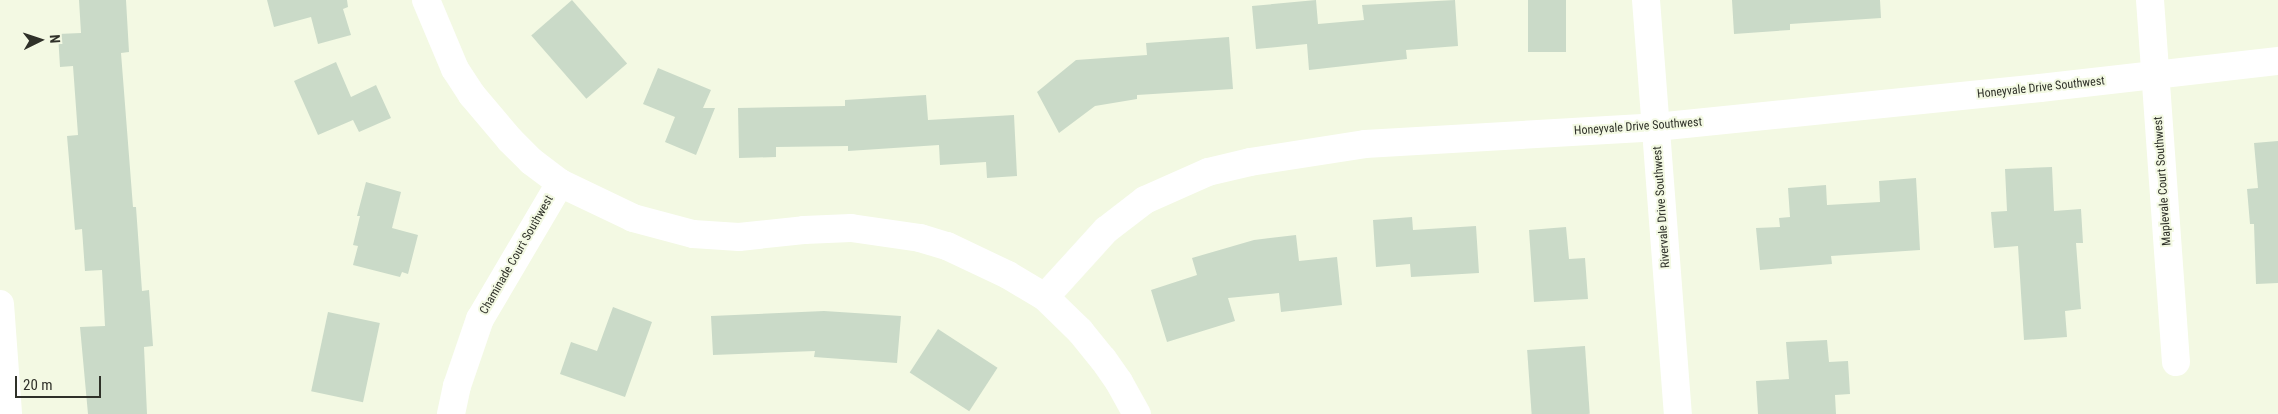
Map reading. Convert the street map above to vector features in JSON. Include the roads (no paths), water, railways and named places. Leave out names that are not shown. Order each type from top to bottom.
[{"type":"street","points":[[426,0],[455,69],[472,95],[490,119],[517,147],[560,183],[633,218],[693,234],[739,237],[804,230],[851,228],[920,238],[947,246],[980,260],[1045,298],[1080,331],[1103,359],[1119,382],[1137,414]]},
{"type":"street","name":"Rivervale Drive Southwest","points":[[1646,0],[1678,414]]},
{"type":"street","name":"Maplevale Court Southwest","points":[[2150,0],[2176,362]]},
{"type":"street","name":"Honeyvale Drive Southwest","points":[[1045,298],[1087,248],[1121,217],[1164,190],[1225,167],[1366,144],[1656,128],[2278,61]]},
{"type":"street","name":"Chaminade Court Southwest","points":[[451,414],[457,386],[480,318],[560,183]]},
{"type":"street","points":[[0,304],[8,414]]}]
